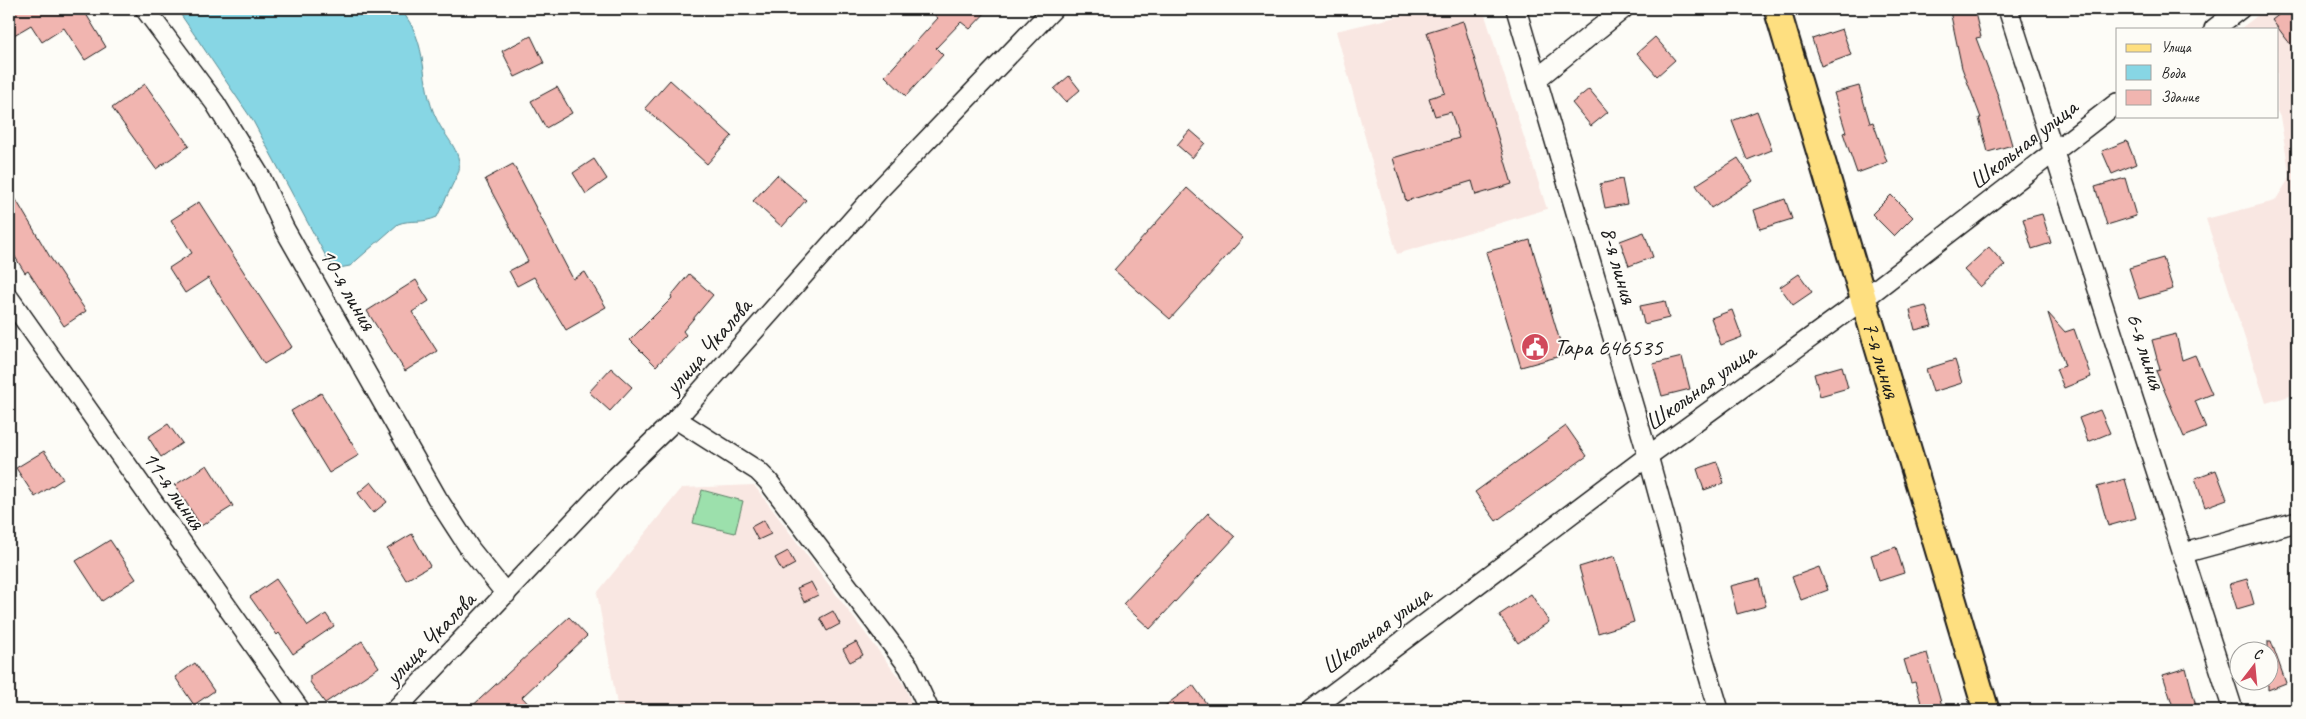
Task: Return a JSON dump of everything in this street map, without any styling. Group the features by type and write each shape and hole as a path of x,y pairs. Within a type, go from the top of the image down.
{"main road":[{"name":"7-я линия","path":"1777,9 1986,710"}],"street":[{"name":"10-я линия","path":"145,9 215,103 261,178 284,228 437,498 470,549 506,594"},
{"name":"улица Чкалова","path":"395,710 616,477 676,419 879,190 1053,9"},
{"name":"8-я линия","path":"1516,9 1538,78 1648,456 1719,710"},
{"path":"1538,78 1623,9"},
{"name":"6-я линия","path":"2008,9 2233,710"},
{"path":"2215,28 2240,9"},
{"name":"Школьная улица","path":"1311,710 1648,456 1864,298 2116,104"},
{"name":"11-я линия","path":"9,298 300,710"},
{"path":"676,419 758,471 768,481 909,667 929,710"},
{"path":"2184,553 2297,522"}],"shaded area":[{"path":"1430,9 1483,9 1547,209 1397,254 1336,31"},
{"path":"2266,9 2297,9 2297,394 2266,403 2206,219 2275,201 2290,177 2278,113 2278,28 2241,28"},
{"path":"754,485 905,686 914,710 618,710 597,593 682,488"}],"green space":[{"path":"702,490 743,501 735,533 693,523"}],"water":[{"path":"177,9 400,9 410,22 416,36 431,106 458,157 459,171 437,217 398,224 350,266 339,268 329,262 253,121"}],"building":[{"path":"20,9 83,9 106,47 85,60 64,28 42,42 31,25 9,38 9,16"},
{"path":"928,9 989,9 970,29 961,22 936,48 943,55 906,96 885,76 938,18"},
{"path":"1974,9 1981,37 1976,38 1998,96 2012,145 1988,152 1979,118 1981,118 1962,68 1950,11"},
{"path":"2286,9 2297,9 2297,53 2272,20"},
{"path":"1463,21 1512,184 1476,195 1472,181 1406,201 1393,158 1459,138 1451,112 1435,116 1429,98 1445,93 1427,32"},
{"path":"1842,29 1851,55 1821,66 1812,39"},
{"path":"531,36 544,63 515,77 502,51"},
{"path":"1655,37 1675,60 1657,76 1637,53"},
{"path":"1069,76 1080,90 1066,102 1054,89"},
{"path":"670,80 732,136 707,164 645,108"},
{"path":"145,84 189,146 156,169 112,108"},
{"path":"1859,86 1870,123 1873,122 1887,162 1857,173 1843,133 1846,132 1834,93"},
{"path":"557,87 572,113 546,128 531,101"},
{"path":"1589,89 1608,112 1591,126 1572,103"},
{"path":"1757,111 1772,150 1747,160 1732,121"},
{"path":"1190,130 1205,143 1192,158 1177,145"},
{"path":"2127,141 2136,164 2112,174 2102,151"},
{"path":"1738,158 1753,181 1711,208 1696,185"},
{"path":"594,159 607,179 586,194 573,173"},
{"path":"513,164 573,279 585,272 606,307 566,330 534,277 517,286 509,271 528,261 485,179"},
{"path":"777,175 806,200 782,227 753,201"},
{"path":"2125,178 2136,216 2107,225 2095,187"},
{"path":"1622,179 1627,204 1605,208 1600,184"},
{"path":"9,188 50,257 86,311 64,326 28,271 25,273 9,247"},
{"path":"1187,188 1243,238 1170,319 1114,270"},
{"path":"1891,195 1913,217 1894,236 1872,214"},
{"path":"1785,199 1792,219 1760,229 1754,210"},
{"path":"199,202 292,347 264,364 208,278 185,293 169,268 192,253 171,220"},
{"path":"2042,214 2051,243 2032,249 2023,219"},
{"path":"1644,232 1653,257 1629,266 1620,241"},
{"path":"1530,240 1564,355 1521,367 1486,252"},
{"path":"1989,247 2005,265 1980,287 1964,270"},
{"path":"2163,258 2173,289 2139,299 2129,268"},
{"path":"689,274 713,295 683,331 686,335 656,366 630,340 672,298 671,296"},
{"path":"1799,274 1812,292 1793,305 1780,287"},
{"path":"416,280 429,301 412,312 437,351 405,371 367,311"},
{"path":"1665,301 1669,318 1644,324 1640,306"},
{"path":"1926,306 1932,326 1915,330 1910,310"},
{"path":"1732,310 1742,337 1721,345 1711,318"},
{"path":"2048,313 2065,332 2074,329 2091,377 2064,388 2056,369 2065,366"},
{"path":"2176,334 2182,360 2195,355 2212,394 2195,401 2206,428 2184,437 2156,371 2160,370 2152,340"},
{"path":"1682,357 1690,389 1662,396 1653,364"},
{"path":"1955,360 1962,383 1933,392 1926,369"},
{"path":"1842,366 1848,388 1820,396 1814,374"},
{"path":"611,368 632,387 610,411 589,392"},
{"path":"321,393 359,455 329,473 291,411"},
{"path":"2100,410 2110,433 2088,442 2079,418"},
{"path":"168,424 182,443 161,457 148,437"},
{"path":"1566,426 1587,456 1496,521 1475,492"},
{"path":"44,451 63,479 35,497 16,468"},
{"path":"1717,462 1724,483 1704,490 1697,469"},
{"path":"207,465 233,506 201,526 175,485"},
{"path":"2216,470 2227,499 2205,507 2195,478"},
{"path":"2125,479 2136,518 2108,526 2097,487"},
{"path":"371,482 387,502 373,513 358,493"},
{"path":"1208,513 1235,537 1150,629 1123,604"},
{"path":"764,520 771,534 758,540 751,527"},
{"path":"412,534 430,566 406,580 387,549"},
{"path":"110,540 136,579 102,601 76,561"},
{"path":"1896,547 1904,573 1879,581 1871,555"},
{"path":"788,551 795,564 782,571 775,558"},
{"path":"1615,556 1634,622 1598,633 1579,567"},
{"path":"1819,567 1828,590 1801,600 1792,577"},
{"path":"276,579 308,626 326,614 334,626 293,654 250,597"},
{"path":"1759,579 1766,606 1737,614 1730,586"},
{"path":"2247,579 2254,604 2237,609 2229,584"},
{"path":"811,582 818,595 804,602 797,588"},
{"path":"1531,594 1549,622 1518,643 1499,615"},
{"path":"833,611 840,624 827,631 820,618"},
{"path":"569,617 587,636 522,697 534,710 468,710"},
{"path":"362,641 379,667 325,703 310,682 310,676"},
{"path":"856,642 863,655 850,662 843,649"},
{"path":"1927,653 1942,706 1923,710 1915,682 1911,683 1904,660"},
{"path":"2278,661 2286,683 2278,686"},
{"path":"195,663 214,691 194,705 175,677"},
{"path":"2186,668 2197,710 2174,710 2163,675"},
{"path":"1193,685 1211,710 1159,710"}],"place":[{"name":"Тара 646535","path":"1535,347"}]}
